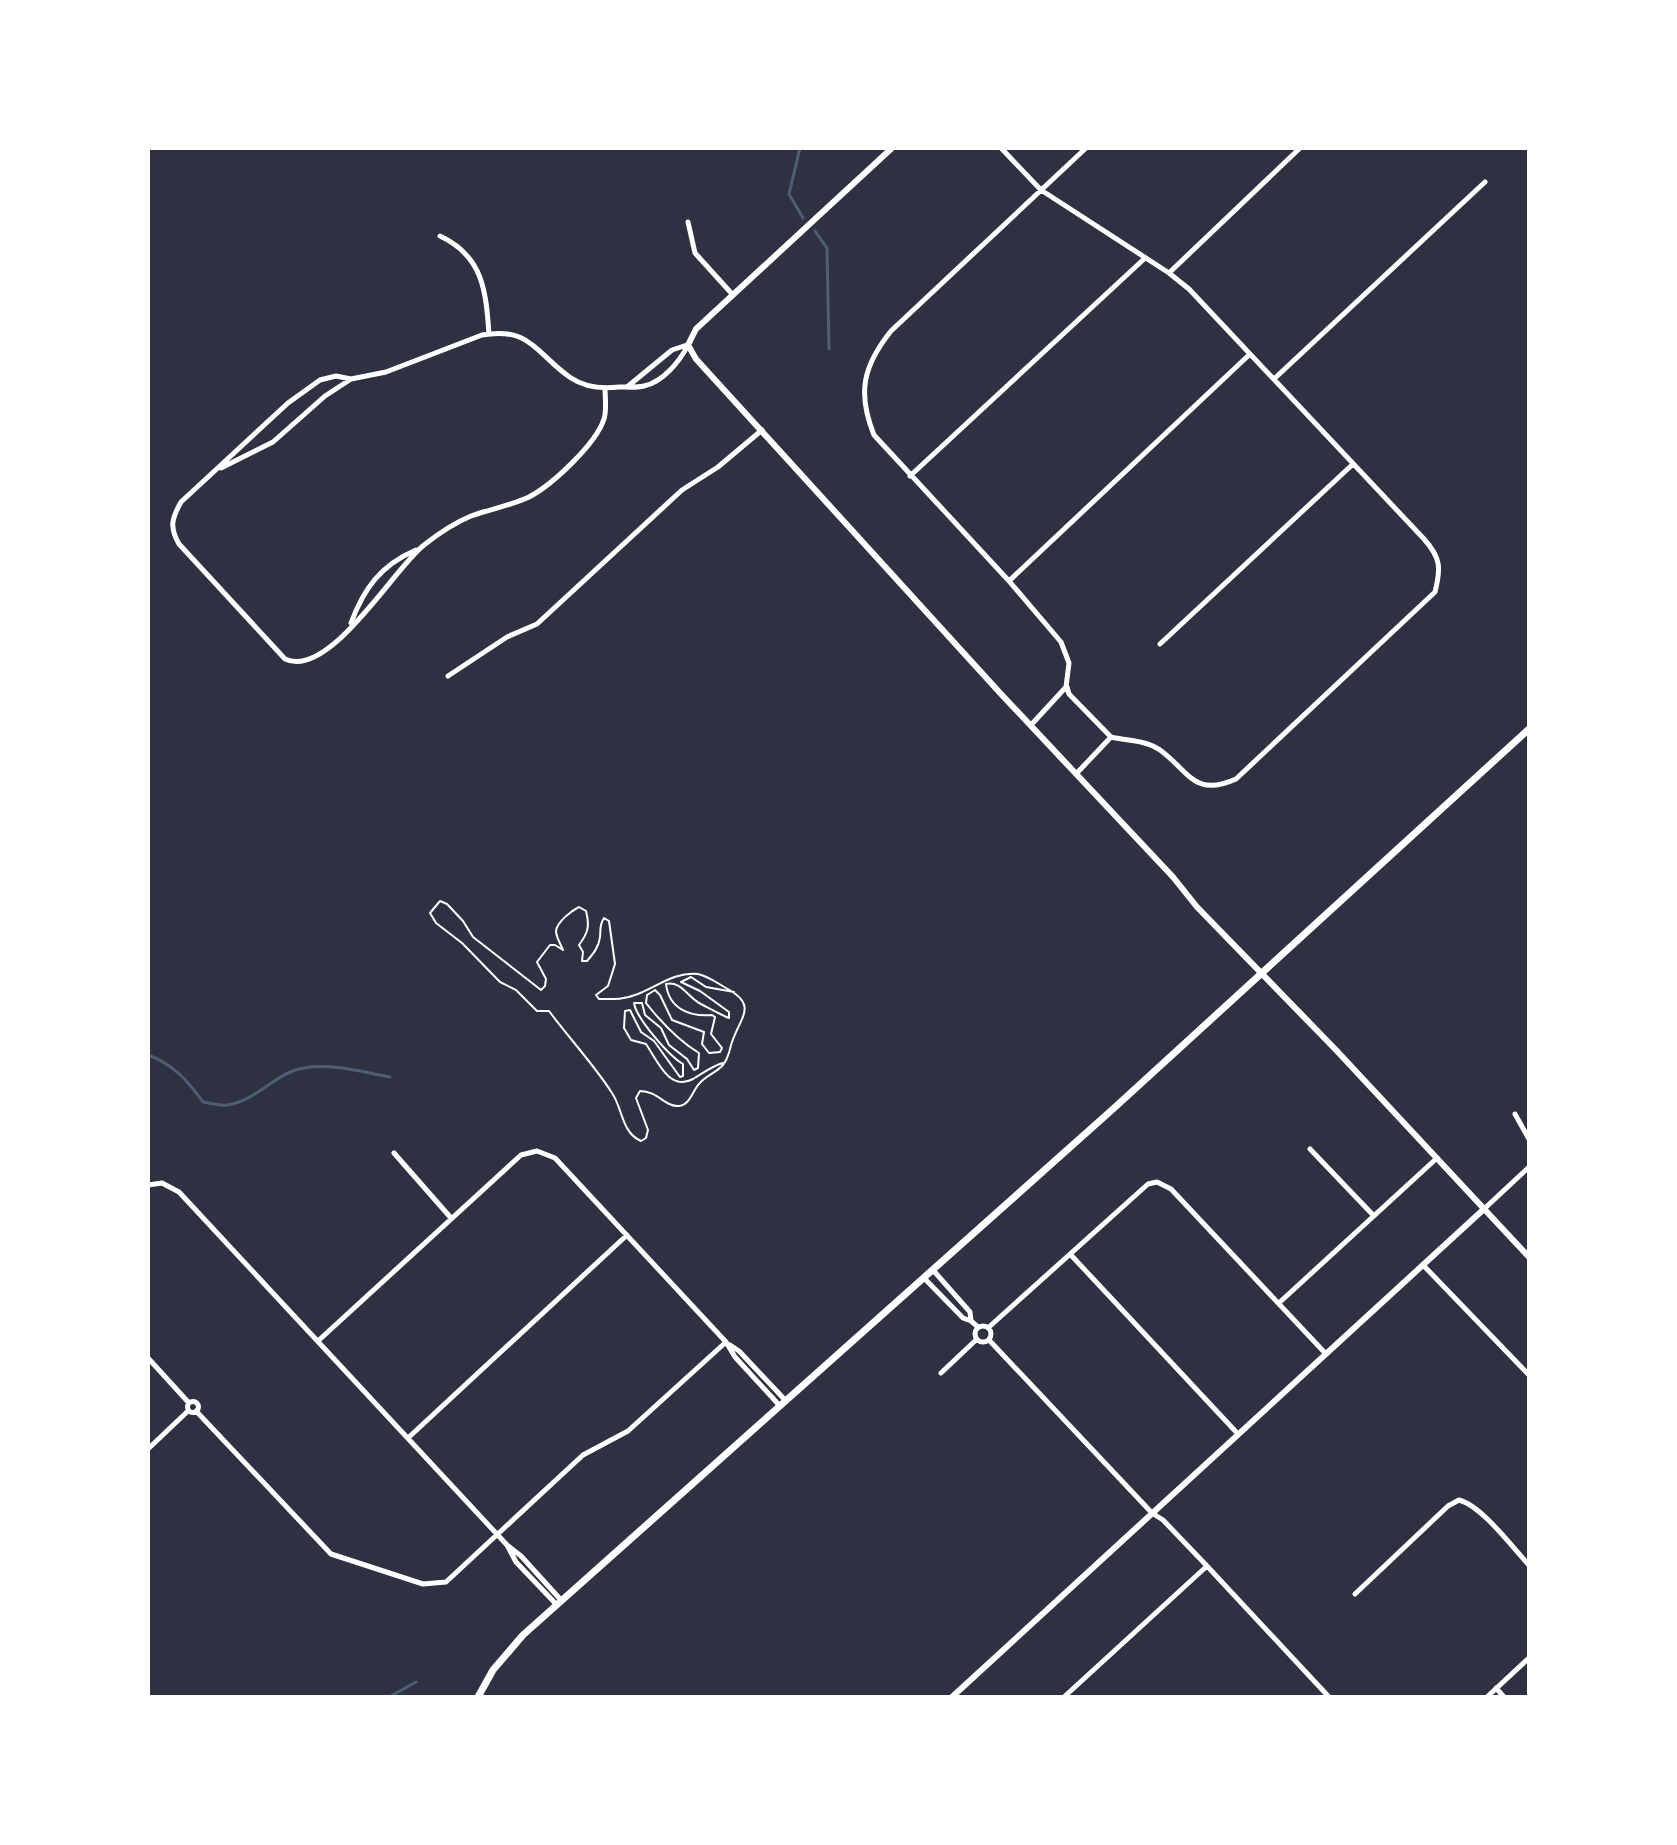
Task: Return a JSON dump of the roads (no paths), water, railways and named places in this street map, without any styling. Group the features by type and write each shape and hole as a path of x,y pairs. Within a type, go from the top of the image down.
{"main road":[{"path":"478,1697 507,1653 558,1602 933,1270 1529,729"}],"street":[{"path":"213,472 273,442 325,396 351,379 386,372 497,332 519,336 533,343 570,378 588,387 645,386 680,360 696,329 892,148"},
{"path":"1001,148 1041,190 1189,289 1434,550 1441,570 1435,592 1236,779 1222,785 1197,783 1159,749 1142,742 1111,737 1069,694 1066,687 1069,663 1061,642 874,435 864,407 863,389 874,352 891,331 1041,190 1086,148"},
{"path":"1169,273 1300,148"},
{"path":"1274,379 1485,182"},
{"path":"688,222 695,253 733,295"},
{"path":"440,236 470,257 486,294 489,334"},
{"path":"910,476 1144,259"},
{"path":"627,387 672,350 688,345"},
{"path":"688,345 696,359 1173,877 1197,907 1529,1257"},
{"path":"1009,581 1250,354"},
{"path":"351,379 336,376 320,380 288,403 181,502 172,518 171,531 179,544 285,659 295,663 308,661 322,653 386,591 420,548"},
{"path":"349,628 363,595 379,572 396,559 420,548 469,517 531,496 564,469 590,444 605,418 605,388"},
{"path":"448,676 507,637 537,624 682,490 718,467 762,430"},
{"path":"1160,644 1353,464"},
{"path":"1031,725 1066,687"},
{"path":"1076,774 1111,737"},
{"path":"1515,1114 1529,1139"},
{"path":"1310,1149 1374,1216"},
{"path":"318,1341 521,1155 537,1151 555,1158 726,1342 739,1351 783,1403"},
{"path":"394,1153 451,1218"},
{"path":"1280,1302 1437,1158"},
{"path":"952,1697 1529,1167"},
{"path":"989,1327 1148,1184 1157,1182 1171,1189 1326,1354"},
{"path":"148,1185 162,1183 179,1192 497,1535 521,1556 558,1602"},
{"path":"408,1438 627,1235"},
{"path":"1070,1254 1238,1434"},
{"path":"1423,1265 1529,1375"},
{"path":"933,1270 970,1312 971,1321"},
{"path":"924,1278 963,1318 978,1327"},
{"path":"978,1327 989,1327 992,1332 989,1340"},
{"path":"977,1339 978,1327"},
{"path":"977,1339 984,1342 989,1340"},
{"path":"941,1373 977,1339"},
{"path":"989,1340 1329,1697"},
{"path":"148,1358 189,1403 196,1403 196,1411 331,1554 423,1584 446,1582 583,1455 628,1431 726,1342"},
{"path":"148,1449 188,1411 189,1403"},
{"path":"188,1411 196,1411"},
{"path":"1355,1594 1448,1506 1459,1500 1467,1502 1529,1565"},
{"path":"1064,1697 1207,1566"},
{"path":"1487,1697 1529,1658"},
{"path":"1496,1688 1504,1697"}],"waterway":[{"path":"800,148 789,194 803,218"},
{"path":"815,231 827,248 829,349"},
{"path":"148,1055 179,1074 203,1102 221,1105 248,1098 284,1075 304,1068 336,1067 390,1077"},
{"path":"389,1697 416,1682"}]}
